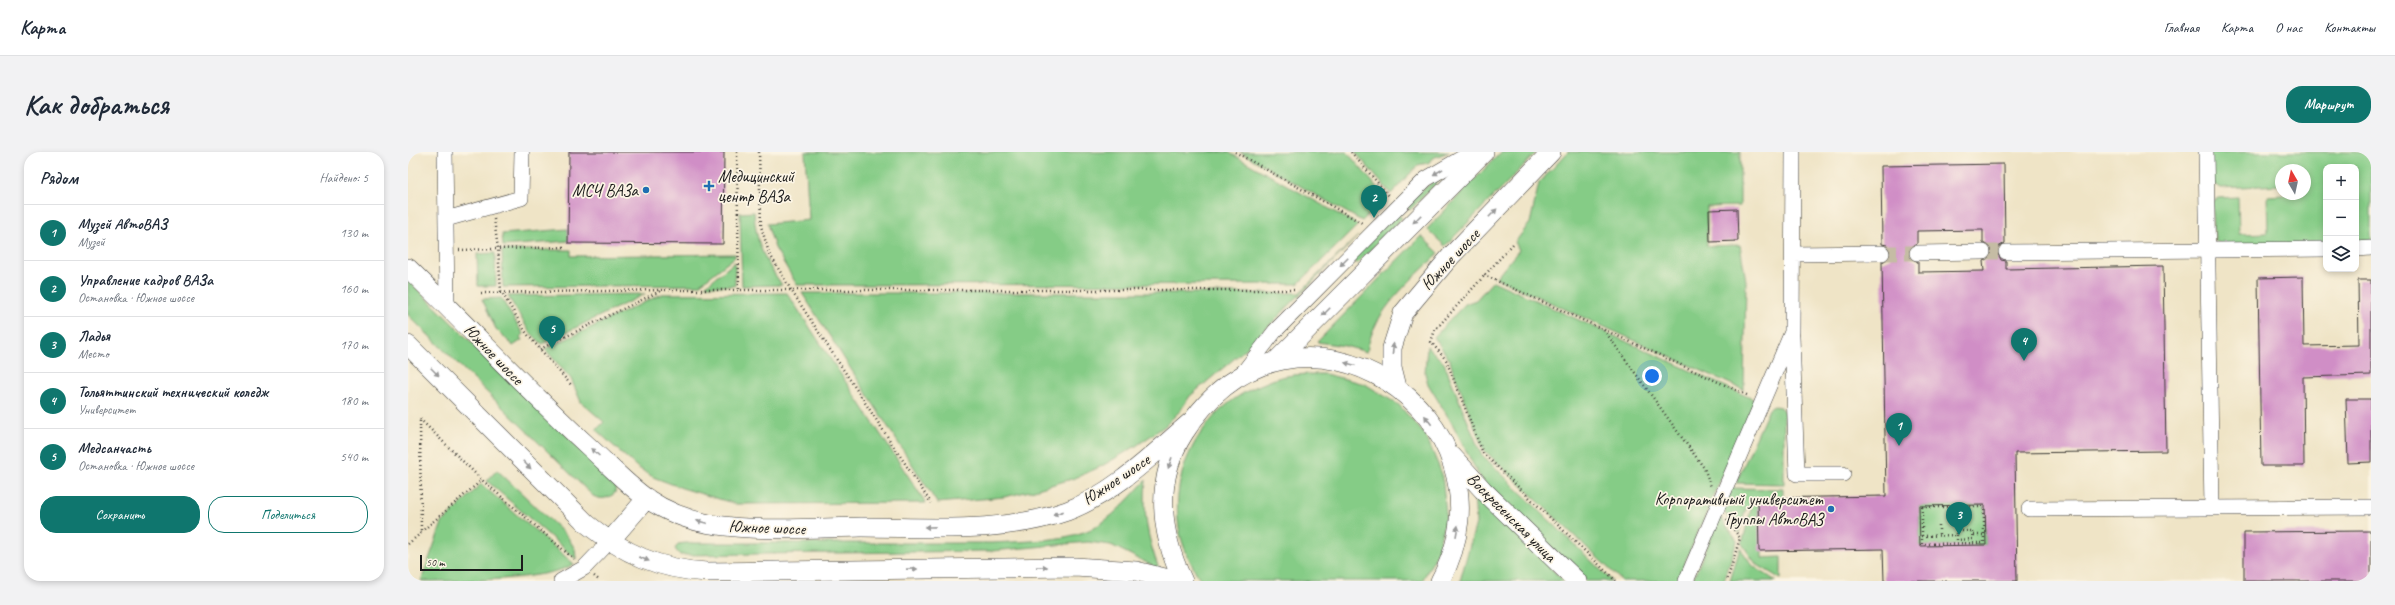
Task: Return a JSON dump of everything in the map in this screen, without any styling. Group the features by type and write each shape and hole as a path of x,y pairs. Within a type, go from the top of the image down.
{"main road":[{"path":"1276,360 1484,152"},
{"name":"Южное шоссе","path":"1397,387 1392,367 1392,348 1403,313 1450,257 1551,152"},
{"name":"Южное шоссе","path":"408,268 447,305 558,418 647,498 688,518 725,526 780,528 989,526 1017,523 1068,510 1100,494 1130,474 1192,420"},
{"path":"408,345 587,524 609,542 658,565 683,571 1076,567 1136,571 1177,581"},
{"path":"1183,581 1167,542 1162,509 1163,488 1178,443 1192,420 1224,388 1242,374 1276,360 1308,357 1331,359 1356,365 1376,374 1397,387 1427,418 1448,453 1456,480 1459,505 1453,550 1440,581"},
{"name":"Воскресенская улица","path":"1448,453 1483,490 1577,581"},
{"path":"609,542 647,498"}],"street":[{"path":"445,152 447,305"},
{"path":"446,219 521,198 522,152"},
{"path":"1242,374 1275,331 1426,179 1472,152"},
{"path":"1793,152 1792,332 1797,474 1842,474"},
{"path":"2206,152 2212,508"},
{"path":"2359,248 2371,248"},
{"path":"2006,252 2323,249"},
{"path":"1917,252 1983,252"},
{"path":"1793,254 1882,253"},
{"path":"1686,581 1792,332"},
{"path":"2029,509 2371,507"},
{"path":"572,581 609,542"},
{"path":"561,581 584,568"},
{"path":"743,581 762,571"}],"path":[{"path":"737,152 739,290"},
{"path":"759,152 761,226 770,253 791,290 931,503"},
{"path":"1235,152 1366,225"},
{"path":"1351,152 1392,199 1397,193"},
{"path":"492,206 498,249 501,291 527,334 572,386"},
{"path":"1513,244 1435,330 1431,342 1446,360 1483,453 1616,581"},
{"path":"446,250 565,247"},
{"path":"1484,276 1603,328 1763,402"},
{"path":"540,349 662,290"},
{"path":"481,293 501,291 662,290 1298,290"},
{"path":"1603,328 1704,468 1718,507 1740,538 1727,581"},
{"path":"421,532 420,419 482,480 600,581"},
{"path":"408,544 482,480"},
{"path":"1922,507 1984,507 1984,534 1984,543 1922,544 1922,507"},
{"path":"1939,525 1939,535"},
{"path":"1957,531 1973,531 1973,535 1973,539 1957,540 1957,531"},
{"path":"1973,535 1984,534"},
{"path":"1922,536 1957,535"}],"green space":[{"path":"805,152 1228,152 1358,225 1298,284 797,285 775,248 767,224 809,220"},
{"path":"1240,152 1347,152 1386,198 1362,221"},
{"path":"1355,152 1449,152 1435,157 1428,163 1418,165 1391,194"},
{"path":"1501,152 1537,152 1445,246 1427,229"},
{"path":"1568,152 1740,152 1740,206 1707,207 1707,246 1740,245 1746,281 1744,390 1496,278 1519,250 1515,242 1530,223 1539,183"},
{"path":"2209,152 2371,152 2371,244 2359,245 2359,164 2323,164 2323,245 2221,244 2215,241 2212,202 2218,198 2238,197 2239,234 2268,233 2267,196 2275,196 2275,200 2311,200 2311,164 2275,164 2275,185 2220,188 2211,182"},
{"path":"1451,168 1410,210 1404,204"},
{"path":"754,212 757,233 762,251 770,267 782,285 742,286 740,213"},
{"path":"1397,213 1402,218 1357,264 1351,259"},
{"path":"568,229 569,241 503,246 502,234"},
{"path":"1358,236 1248,347 1190,396 1180,411 1165,426 1136,446 1102,466 1075,478 1004,497 937,503 802,293 1299,293"},
{"path":"1421,236 1439,253 1405,286 1385,310 1371,337 1367,352 1345,346 1317,342"},
{"path":"502,250 571,250 571,256 735,254 735,257 699,285 503,287"},
{"path":"495,253 496,286 478,286 477,254"},
{"path":"735,262 735,286 705,286"},
{"path":"408,280 616,484 615,493 604,498 593,496 408,315"},
{"path":"1493,281 1755,400 1677,581 1622,581 1483,449 1449,359 1434,337 1465,304 1476,300"},
{"path":"787,293 926,503 736,504 682,488 653,477 637,467 596,430 604,422 581,402 571,379 545,349 662,294"},
{"path":"645,294 542,344 529,331 508,296"},
{"path":"501,298 523,334 520,337 522,340 513,346 496,329 482,299"},
{"path":"1427,346 1444,363 1481,454 1612,581 1586,581 1486,485 1477,472 1453,425 1428,384 1425,373"},
{"path":"1325,374 1365,384 1399,405 1426,436 1442,474 1446,514 1437,554 1422,581 1201,581 1190,562 1182,542 1177,505 1180,482 1187,460 1196,440 1210,421 1226,406 1244,393 1283,376"},
{"path":"1774,406 1780,407 1784,412 1784,484 1736,483 1769,409"},
{"path":"497,470 567,536 575,549 576,559 487,481"},
{"path":"1146,480 1145,504 1147,525 1151,546 1159,569 1111,545 1088,542 992,551 680,555 675,549 678,544 685,543 992,543 1048,540 1077,534 1100,524 1130,498"},
{"path":"481,484 574,564 561,570 524,577 479,580 421,581 442,523"},
{"path":"1732,488 1783,489 1783,506 1762,506 1762,558 1781,557 1781,579 1756,564 1742,544 1751,509 1746,508 1739,533 1723,510"},
{"path":"1474,494 1564,581 1460,581 1476,523"},
{"path":"1985,505 1986,545 1920,546 1919,506"},
{"path":"1720,517 1737,541 1724,581 1692,581"},
{"path":"1740,548 1753,566 1776,581 1730,581"}],"building":[{"name":"МСЧ ВАЗа","path":"569,152 724,152 723,244 568,243"},
{"path":"2004,164 2005,243 1998,247 1997,252 2001,260 2006,261 2006,269 2163,266 2166,451 2015,453 2017,581 1884,581 1883,549 1759,551 1758,498 1886,496 1882,262 1890,258 1891,253 1887,245 1882,244 1881,166","holes":["1983,230 1983,243 1990,247 1992,252 1991,257 1983,261 1984,271 1918,272 1918,262 1909,257 1909,248 1917,244 1917,231","1985,505 1986,545 1920,546 1919,506"]},
{"path":"1737,209 1738,241 1710,242 1709,210"},
{"path":"2303,277 2304,346 2359,345 2358,280 2371,280 2371,375 2303,377 2304,466 2261,466 2258,278"},
{"path":"2346,399 2371,399 2371,462 2348,463"},
{"path":"2371,531 2371,581 2244,581 2244,532"}],"tunnel":[{"path":"1983,252 2006,252"},
{"path":"1882,253 1917,253"}],"place":[{"name":"Медицинский центр ВАЗа","path":"709,186"},
{"name":"МСЧ ВАЗа","path":"646,190"},
{"name":"Управление кадров ВАЗа","path":"1374,218"},
{"name":"Медсанчасть","path":"552,349"},
{"name":"Тольяттинский технический коледж","path":"2024,361"},
{"name":"Музей АвтоВАЗ","path":"1899,446"},
{"name":"Корпоративный университет Группы АвтоВАЗ","path":"1831,509"},
{"name":"Ладья","path":"1959,535"}]}
